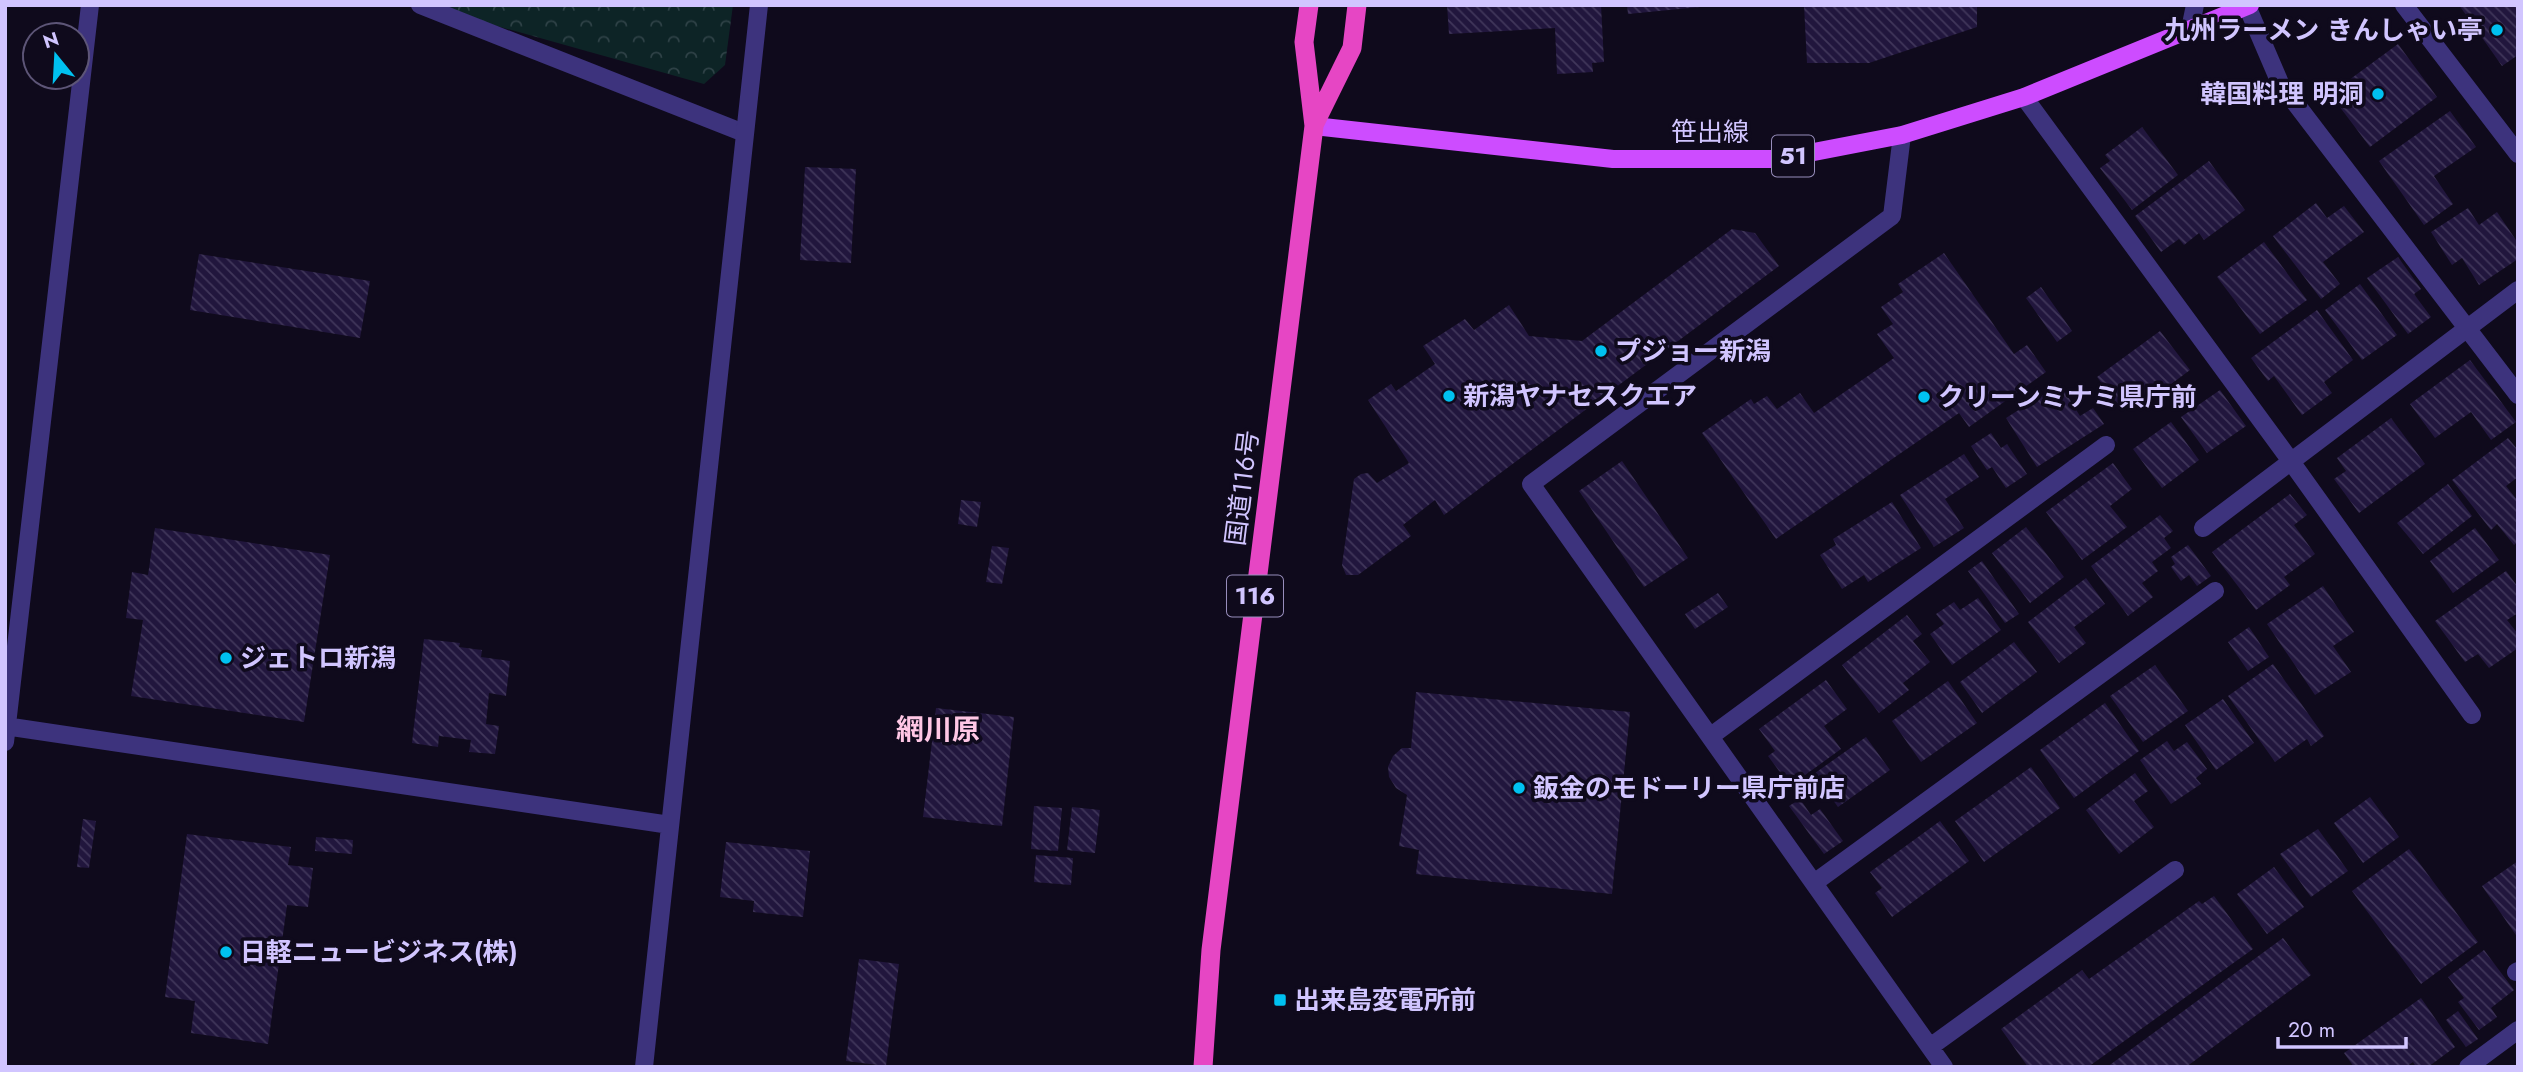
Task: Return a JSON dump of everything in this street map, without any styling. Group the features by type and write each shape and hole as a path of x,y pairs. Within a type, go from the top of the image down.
{"highway":[{"name":"国道116号","path":"1203,1067 1213,936 1314,126 1304,42 1309,5"},
{"name":"国道116号","path":"1314,126 1352,48 1357,5"}],"main road":[{"name":"笹出線","path":"1314,126 1613,159 1778,159 1902,135 2024,97 2248,6"}],"street":[{"path":"90,5 6,732 670,825"},
{"path":"420,5 744,134"},
{"path":"644,1067 759,5"},
{"path":"2190,29 2195,5"},
{"path":"2404,5 2518,153"},
{"path":"2248,6 2280,82 2518,395"},
{"path":"2024,97 2290,460 2472,715"},
{"path":"1902,135 1892,216 1531,484 1944,1067"},
{"path":"2203,528 2518,290"},
{"path":"1711,736 2106,445"},
{"path":"1814,883 2215,591"},
{"path":"1930,1047 2175,870"},
{"path":"2468,1067 2518,1030"}],"green space":[{"path":"422,5 733,5 725,65 704,84"}],"building":[{"path":"1447,5 1601,5 1604,62 1592,63 1593,72 1557,74 1555,28 1449,34"},
{"path":"1627,5 1700,5 1700,7 1628,14"},
{"path":"1804,5 1977,5 1977,27 1869,63 1807,63"},
{"name":"九州ラーメン きんしゃい亭","path":"2459,5 2518,5 2518,55 2502,66"},
{"path":"2398,44 2437,97 2370,147 2330,94"},
{"path":"2450,111 2476,147 2434,176 2453,204 2424,225 2379,161"},
{"path":"2142,127 2178,175 2132,210 2100,168 2110,161 2105,155"},
{"path":"2209,161 2245,210 2204,240 2199,233 2184,245 2179,239 2161,252 2135,216"},
{"path":"805,167 856,169 851,263 800,260"},
{"path":"2316,203 2327,218 2344,206 2364,232 2323,262 2340,284 2321,299 2273,236"},
{"path":"2468,208 2479,225 2497,212 2518,243 2518,259 2479,285 2462,258 2452,265 2431,232"},
{"path":"1732,229 1755,233 1779,266 1444,515 1435,500 1403,525 1411,536 1358,575 1346,575 1342,565 1354,479 1368,473 1377,483 1409,463 1368,400 1391,384 1396,391 1435,364 1423,346 1465,319 1474,330 1509,305 1529,336 1582,341"},
{"path":"2264,242 2307,300 2260,334 2217,277"},
{"name":"クリーンミナミ県庁前","path":"1944,253 2014,354 2027,345 2046,372 1969,427 1959,413 1776,539 1702,433 1751,399 1754,404 1767,396 1777,409 1800,393 1814,413 1894,358 1877,334 1893,324 1881,307 1903,292 1898,284"},
{"path":"199,254 370,281 360,338 190,310"},
{"path":"2398,257 2421,289 2414,294 2431,317 2408,334 2367,278"},
{"path":"2360,284 2397,335 2362,360 2325,310"},
{"path":"2041,287 2072,331 2057,342 2026,298"},
{"path":"2317,310 2353,360 2324,382 2332,393 2302,415 2274,376 2268,381 2251,358"},
{"path":"2160,331 2190,370 2147,402 2137,388 2117,404 2097,377"},
{"path":"2470,360 2516,422 2491,440 2471,412 2435,438 2410,404"},
{"path":"2060,384 2080,416 2093,408 2104,424 2037,467 2006,418"},
{"path":"2220,390 2246,426 2207,453 2181,417"},
{"path":"2391,418 2425,464 2359,513 2334,479 2346,471 2337,458"},
{"path":"2171,422 2199,460 2162,488 2133,449"},
{"path":"1991,433 2001,448 2007,444 2027,474 2006,488 1992,467 1987,470 1971,446"},
{"path":"2508,438 2518,450 2518,477 2506,486 2518,501 2518,542 2514,545 2497,524 2491,530 2452,480"},
{"path":"1964,454 1979,477 1945,499 1964,528 1934,547 1900,495"},
{"path":"1622,461 1688,558 1644,587 1579,491"},
{"path":"2113,463 2132,489 2110,506 2127,527 2082,560 2046,512"},
{"path":"2448,484 2472,516 2423,554 2397,523"},
{"path":"2290,494 2307,515 2294,525 2315,554 2284,577 2290,585 2256,610 2212,552"},
{"path":"961,500 981,502 977,527 958,524"},
{"path":"1892,502 1921,548 1868,582 1864,575 1842,589 1820,555 1836,545 1833,539"},
{"path":"2160,515 2173,531 2164,538 2171,548 2152,562 2158,571 2142,583 2153,597 2128,616 2091,566"},
{"path":"2026,527 2064,577 2030,603 1992,553"},
{"name":"ジェトロ新潟","path":"155,528 330,555 304,722 131,696 143,620 126,618 132,572 148,575"},
{"path":"2475,528 2499,560 2453,593 2430,561"},
{"path":"2188,545 2211,576 2197,586 2189,575 2181,581 2171,567 2175,564 2171,557"},
{"path":"992,546 1009,548 1002,584 986,582"},
{"path":"1982,561 2019,614 2005,623 1968,571"},
{"path":"2506,571 2518,587 2518,613 2507,620 2518,634 2518,648 2489,668 2478,654 2465,662 2435,621"},
{"path":"2086,578 2105,604 2074,627 2086,643 2059,663 2028,622"},
{"path":"2323,586 2354,632 2333,646 2351,672 2315,695 2267,624"},
{"path":"1718,593 1728,607 1695,629 1685,614"},
{"path":"1978,598 2001,630 1952,665 1930,634 1944,624 1936,614 1954,602 1960,610"},
{"path":"1907,615 1922,634 1913,641 1930,662 1903,683 1909,690 1879,713 1842,665"},
{"path":"2249,627 2269,657 2248,671 2228,642"},
{"path":"424,639 460,643 459,647 482,650 481,657 510,661 506,696 489,693 486,724 499,726 495,754 469,752 471,740 439,736 438,747 412,743"},
{"path":"2014,642 2037,672 1982,713 1960,682"},
{"path":"2273,664 2324,736 2311,746 2307,739 2275,762 2228,696"},
{"path":"2155,665 2188,711 2143,742 2110,696"},
{"path":"1826,680 1847,709 1824,726 1841,749 1790,786 1768,756 1775,751 1759,729"},
{"path":"1948,681 1977,723 1921,762 1892,721"},
{"path":"1416,692 1630,712 1612,894 1416,874 1419,850 1399,846 1407,795 1396,788 1389,777 1388,767 1393,756 1402,748 1411,748"},
{"path":"2223,699 2254,743 2216,770 2185,725"},
{"path":"2105,703 2139,751 2074,798 2040,750"},
{"path":"936,708 1014,717 1002,826 923,817"},
{"path":"1866,737 1890,770 1838,807 1827,792 1821,796 1808,778"},
{"path":"2167,741 2174,751 2187,742 2207,769 2196,778 2201,784 2171,804 2140,760"},
{"path":"2031,767 2060,808 1984,862 1955,821"},
{"path":"2135,773 2148,791 2134,801 2154,827 2119,854 2086,810"},
{"path":"2370,797 2399,837 2363,863 2334,823"},
{"path":"1800,799 1811,815 1820,809 1843,841 1824,854 1789,806"},
{"path":"1034,806 1062,808 1058,851 1031,849"},
{"path":"1072,807 1100,810 1095,853 1067,850"},
{"path":"83,819 96,821 89,868 77,867"},
{"path":"1940,821 1969,861 1892,917 1875,893 1882,888 1870,872"},
{"path":"2318,829 2348,871 2311,897 2280,854"},
{"name":"日軽ニュービジネス(株)","path":"187,834 291,847 288,865 313,868 308,907 287,905 268,1044 191,1033 195,1001 165,997"},
{"path":"316,837 353,840 352,854 315,851"},
{"path":"726,842 810,851 803,917 753,912 754,901 720,897"},
{"path":"2409,849 2478,942 2421,984 2352,891"},
{"path":"1036,855 1073,858 1071,885 1034,882"},
{"path":"2518,861 2518,938 2482,886"},
{"path":"2274,867 2304,907 2267,934 2237,894"},
{"path":"2214,896 2253,949 2088,1067 2028,1067 2001,1029 2082,970 2089,979 2199,901 2202,904"},
{"path":"2283,938 2311,975 2186,1067 2107,1067"},
{"path":"2484,950 2514,990 2491,1008 2497,1017 2479,1030 2458,1002 2464,998 2448,977"},
{"path":"859,959 899,964 886,1066 846,1061"},
{"path":"2421,998 2455,1047 2428,1067 2416,1067 2413,1062 2406,1067 2354,1067 2344,1053"},
{"path":"2458,1011 2478,1039 2466,1047 2446,1020"}],"place":[{"name":"九州ラーメン きんしゃい亭","path":"2497,30"},
{"name":"韓国料理 明洞","path":"2378,94"},
{"name":"プジョー新潟","path":"1601,351"},
{"name":"新潟ヤナセスクエア","path":"1449,396"},
{"name":"クリーンミナミ県庁前","path":"1924,397"},
{"name":"ジェトロ新潟","path":"226,658"},
{"name":"鈑金のモドーリー県庁前店","path":"1519,788"},
{"name":"日軽ニュービジネス(株)","path":"226,952"},
{"name":"出来島変電所前","path":"1280,1000"}],"district":[{"name":"網川原","path":"938,729"}]}
